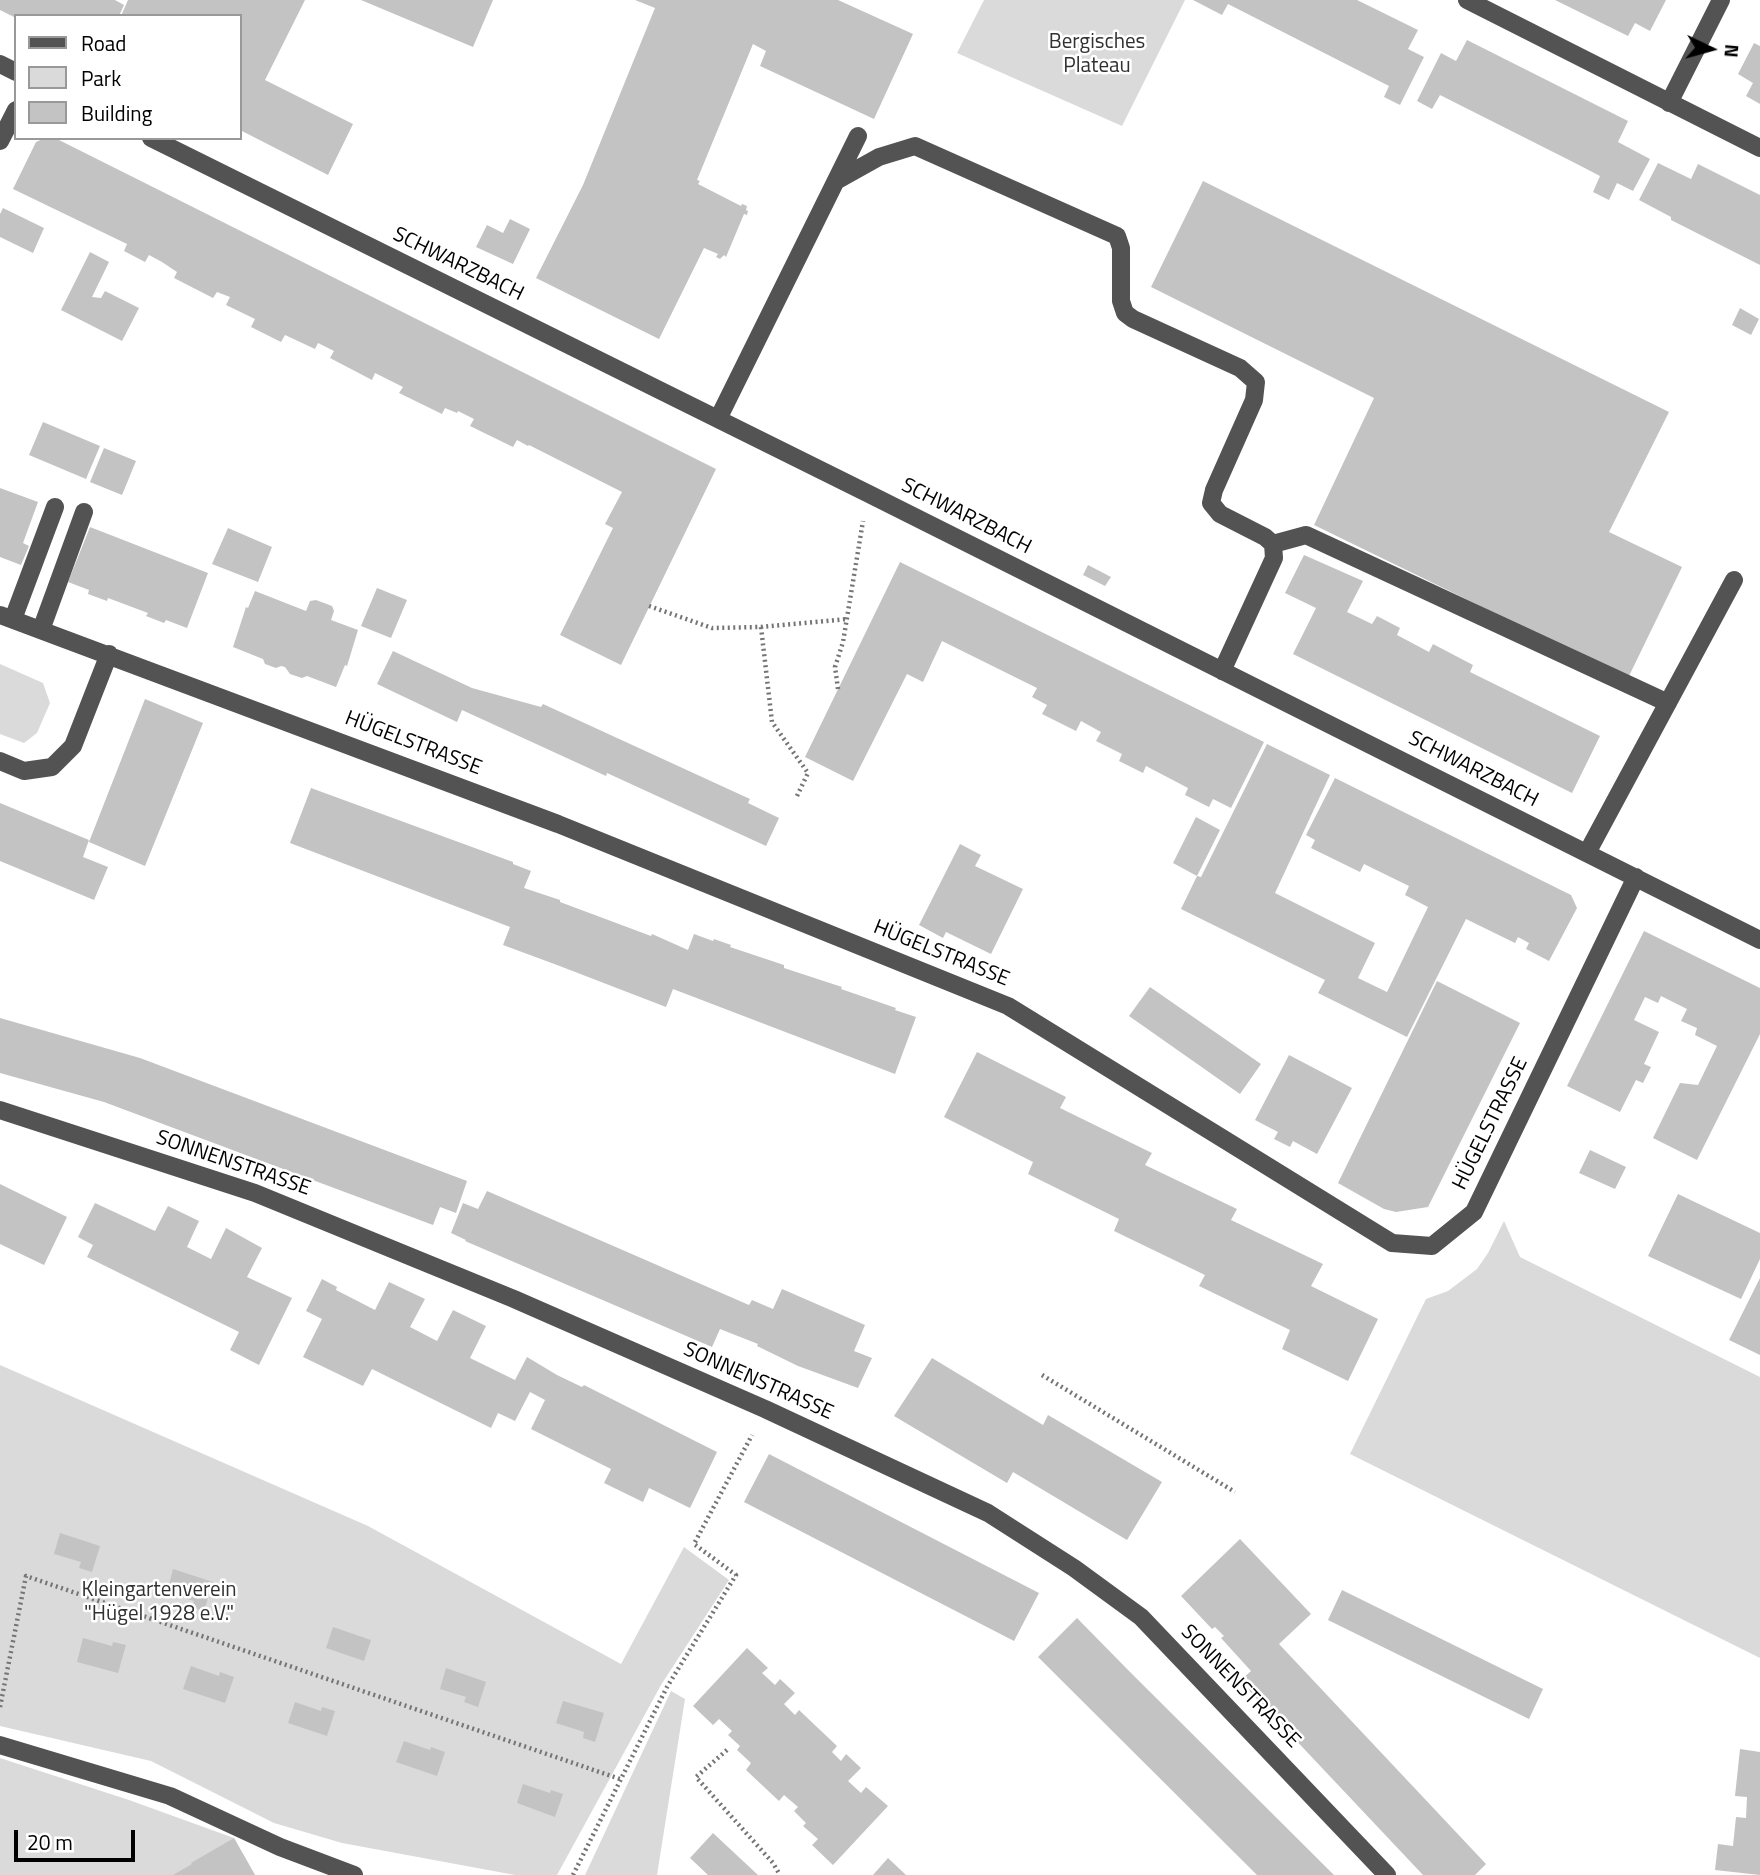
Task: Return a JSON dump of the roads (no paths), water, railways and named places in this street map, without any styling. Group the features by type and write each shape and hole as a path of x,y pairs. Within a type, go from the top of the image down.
{"street":[{"path":"1467,0 1760,148"},
{"path":"1669,103 1721,0"},
{"path":"0,141 14,114"},
{"path":"718,419 858,136"},
{"name":"SCHWARZBACH","path":"155,140 1760,940"},
{"path":"836,181 879,157 915,146 1117,236 1121,248 1121,301 1125,313 1144,325 1241,368 1256,382 1254,400 1214,490 1211,503 1220,514 1265,537 1273,544 1274,558 1222,671"},
{"path":"6,617 55,507"},
{"path":"41,630 84,512"},
{"path":"1273,544 1306,536 1668,703"},
{"path":"1587,853 1734,580"},
{"name":"HÜGELSTRASSE","path":"6,617 558,824 1008,1006 1392,1243 1432,1246 1474,1212 1636,877"},
{"path":"0,761 24,771 52,767 73,747 109,654"},
{"name":"SONNENSTRASSE","path":"0,1110 281,1203 513,1298 813,1431 988,1513 1074,1568 1141,1617 1387,1875"},
{"path":"0,1745 170,1796 280,1847 354,1875"}],"park label":[{"name":"Bergisches Plateau","path":"1097,55"},
{"name":"Kleingartenverein \"Hügel 1928 e.V.\"","path":"159,1603"}]}
